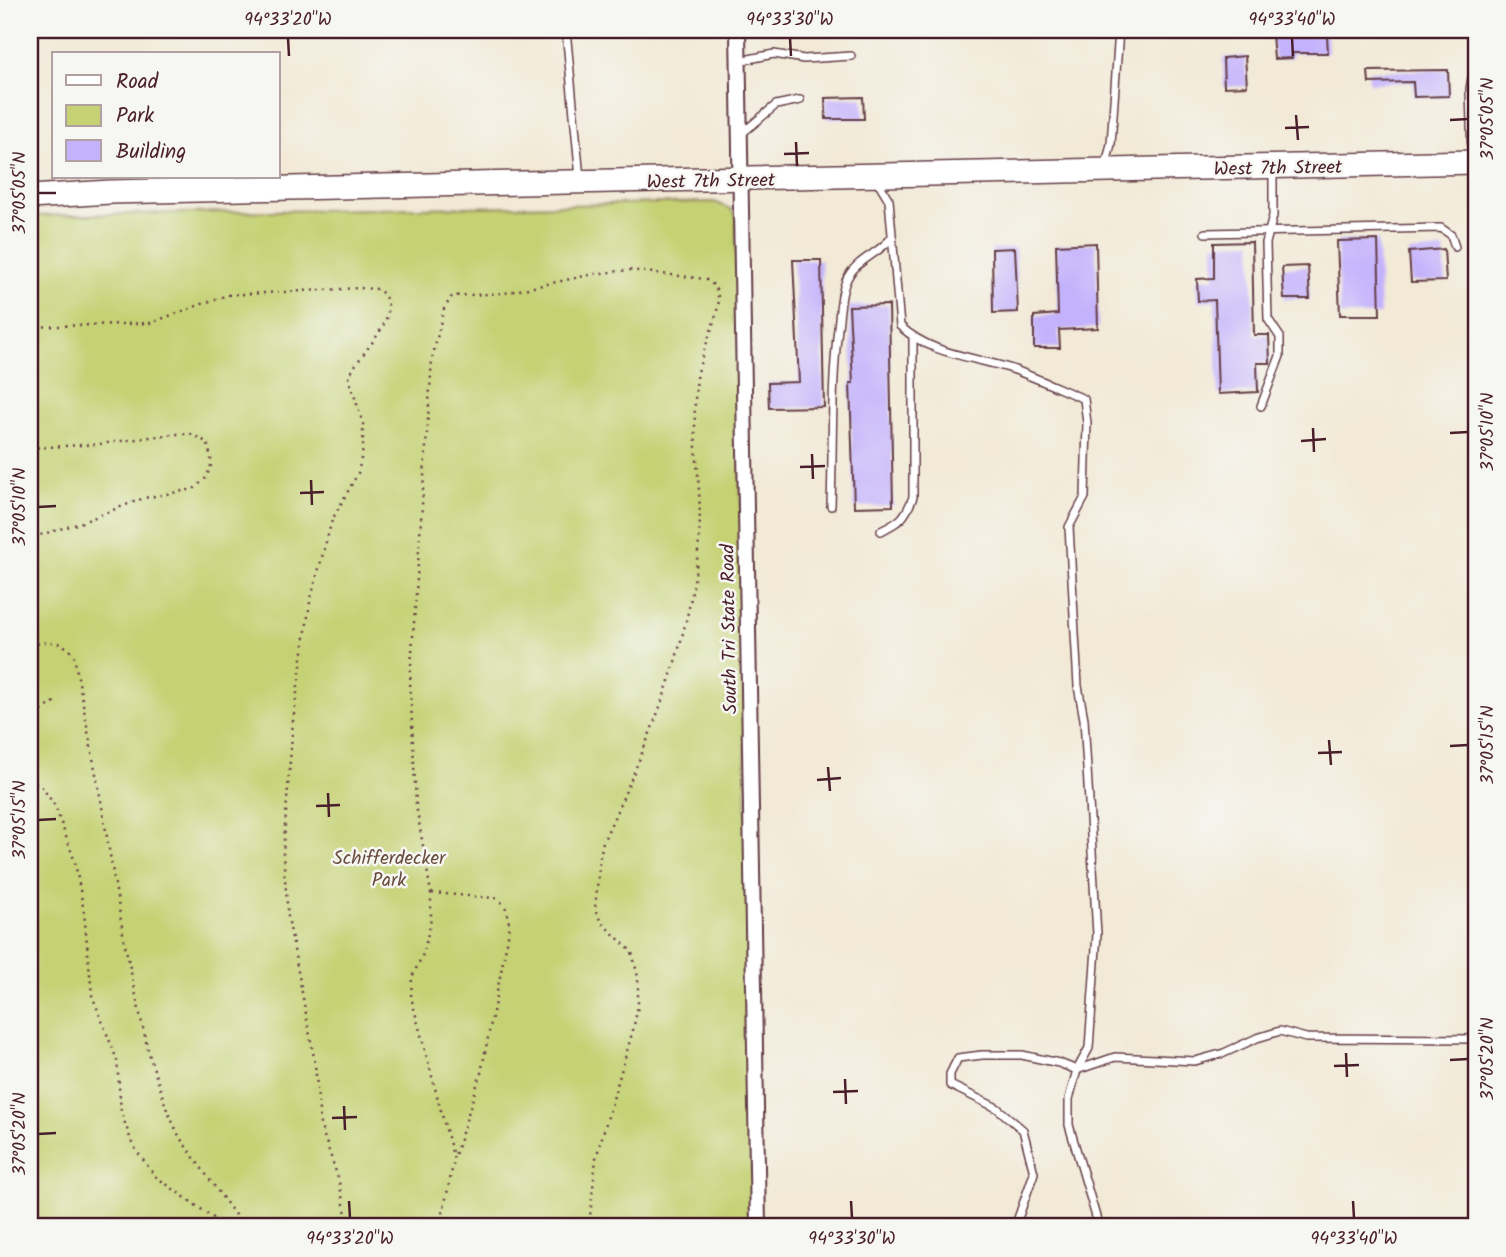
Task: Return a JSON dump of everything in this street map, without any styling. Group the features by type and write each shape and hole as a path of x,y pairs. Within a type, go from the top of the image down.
{"main road":[{"name":"West 7th Street","path":"30,197 110,192 1474,162"}],"street":[{"name":"South Tri State Road","path":"738,30 758,1227"}],"lane":[{"path":"566,30 581,182"},
{"path":"1098,171 1107,161 1111,144 1119,30"},
{"path":"738,62 774,54 804,60 851,56"},
{"path":"1474,162 1470,89 1476,72"},
{"path":"739,135 776,105 800,100"},
{"path":"1261,406 1280,356 1280,337 1268,319 1266,243 1273,216 1273,167"},
{"path":"875,176 889,200 900,326 912,337 967,359 1009,368 1084,399 1087,423 1085,497 1069,527 1097,934 1089,1048 1077,1070 1069,1099 1069,1125 1099,1227"},
{"path":"1205,233 1441,228 1451,235 1455,247"},
{"path":"831,506 835,354 841,300 846,279 856,265 886,245 892,237"},
{"path":"881,531 898,523 906,514 913,497 912,337"},
{"path":"1015,1227 1034,1173 1023,1130 997,1108 950,1085 950,1074 958,1058 1023,1055 1077,1070 1115,1057 1195,1061 1224,1053 1280,1031 1306,1038 1476,1039"}],"path":[{"path":"454,1158 411,997 412,977 428,938 431,919 431,893 416,805 411,667 429,379 447,302 452,296 505,293 594,274 629,270 711,281 718,293 718,307 695,393 699,525 693,596 665,697 603,842 598,870 595,909 601,922 632,952 637,967 638,1006 596,1158 589,1227"},
{"path":"30,327 150,323 236,293 359,288 377,289 387,299 388,312 383,326 349,378 363,424 361,462 332,520 310,602 293,721 284,836 288,917 315,1063 320,1124 338,1178 349,1227"},
{"path":"30,448 99,444 184,434 203,440 212,455 210,471 201,485 194,489 144,498 77,524 30,538"},
{"path":"30,645 52,641 70,650 74,656 125,945 148,1051 166,1110 180,1138 236,1215 240,1227"},
{"path":"30,719 56,701"},
{"path":"30,778 42,787 55,806 75,862 84,912 92,995 117,1060 121,1112 133,1146 155,1177 226,1227"},
{"path":"431,893 495,898 503,902 509,915 508,936 481,1073 454,1158 440,1227"},
{"path":"30,1222 36,1227"}],"green space":[{"name":"Schifferdecker Park","path":"714,202 731,209 736,216 754,1227 30,1227 30,216"}],"building":[{"path":"1276,30 1314,30 1315,36 1327,36 1328,53 1292,53 1292,58 1274,59 1272,34"},
{"path":"1245,56 1247,86 1224,87 1223,58"},
{"path":"1448,70 1449,96 1414,97 1413,82 1369,83 1368,71"},
{"path":"863,97 864,119 826,119 825,98"},
{"path":"1378,240 1380,315 1340,315 1337,241"},
{"path":"1252,242 1254,335 1269,335 1270,363 1257,363 1258,392 1218,394 1215,300 1198,301 1197,279 1214,278 1214,243"},
{"path":"1096,243 1098,328 1059,330 1060,348 1034,348 1034,316 1058,314 1056,245"},
{"path":"1015,248 1018,312 993,313 992,249"},
{"path":"1444,249 1446,281 1411,282 1409,252"},
{"path":"793,260 821,260 824,407 769,408 768,383 799,382"},
{"path":"1308,266 1310,299 1284,299 1282,267"},
{"path":"889,305 893,506 854,507 849,306"}]}
